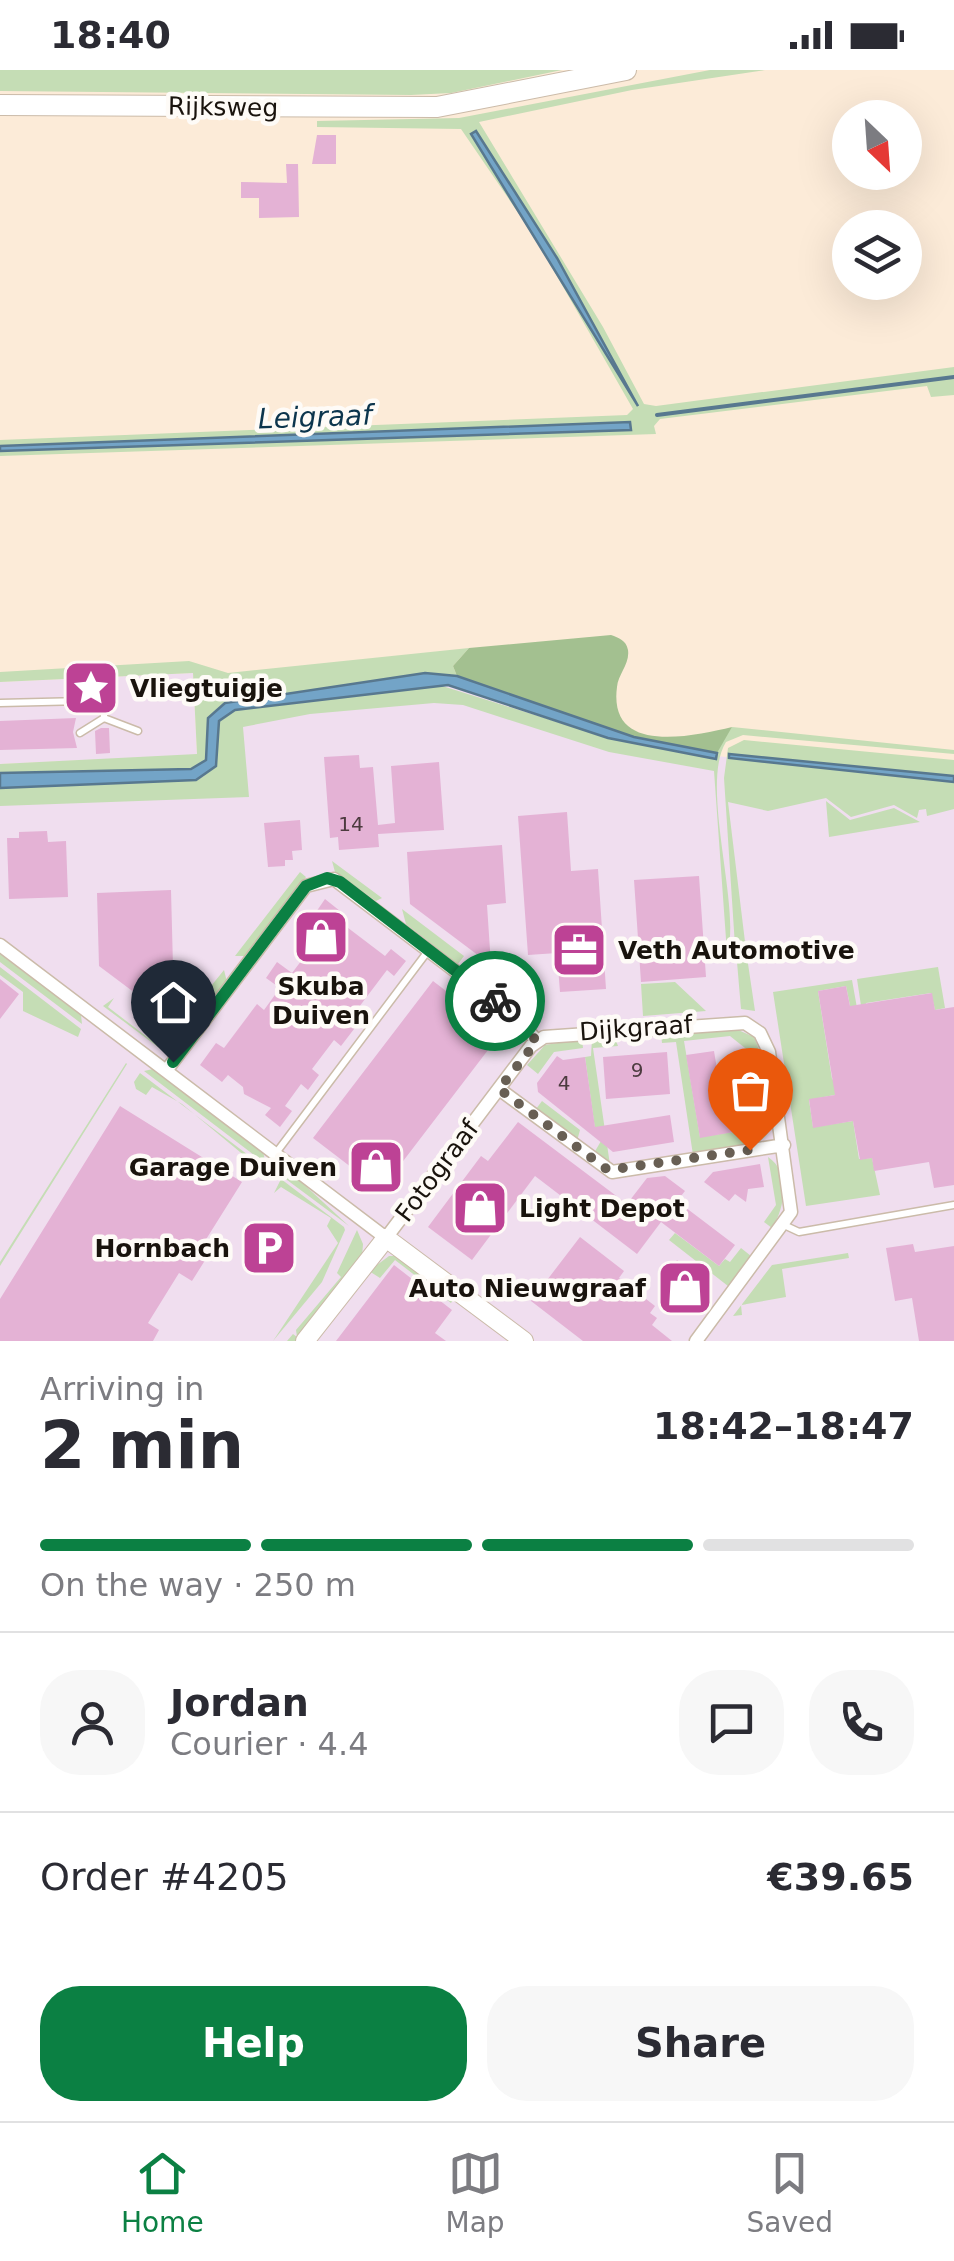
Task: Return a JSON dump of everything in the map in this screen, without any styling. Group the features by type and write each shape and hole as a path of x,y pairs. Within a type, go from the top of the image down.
{"main road":[{"name":"Rijksweg","path":"0,104 446,106 626,70"}],"street":[{"path":"0,946 166,1071 313,881 340,882 516,1017 537,1041"},
{"name":"Dijkgraaf","path":"537,1041 552,1034 745,1023 768,1044 792,1204 784,1225"},
{"name":"Fotograaf","path":"166,1071 386,1238 537,1041"},
{"path":"499,1089 612,1172 784,1145"},
{"path":"696,1341 784,1225"},
{"path":"306,1341 386,1238 524,1341"}],"lane":[{"path":"0,704 83,702 104,710 104,718"},
{"path":"104,718 138,731"},
{"path":"80,733 104,718"},
{"path":"276,1154 428,950"},
{"path":"784,1225 799,1232 954,1204"}],"shaded area":[{"path":"193,673 197,755 0,764 0,682"},
{"path":"425,678 622,738 716,756 954,779 954,1341 0,1341 0,781 197,774 213,722"}],"green space":[{"path":"0,70 562,70 451,93 411,95 0,91"},
{"path":"710,70 765,70 632,90 479,122 603,327 644,404 656,406 954,367 954,395 931,397 927,386 660,419 654,426 656,434 0,456 0,440 627,415 633,409 534,236 461,129 317,127 317,121 459,118"},
{"path":"611,635 624,642 628,650 617,687 618,709 625,723 638,732 675,737 732,727 717,753 634,737 457,676 453,666 469,648"},
{"path":"469,648 453,666 457,676 425,673 225,703 210,722 206,760 191,769 0,773 0,764 197,754 193,673 0,682 0,672 189,661 228,673"},
{"path":"436,684 608,738 716,759 718,745 732,727 954,750 954,754 743,735 726,742 717,787 729,908 727,953 714,771 609,752 463,705 434,703 310,714 243,727 249,797 0,806 0,788 196,780 204,776 219,721 235,710"},
{"path":"744,740 954,760 954,809 927,816 926,809 919,810 917,818 894,805 851,817 826,798 768,811 728,802 746,950 739,951 735,946 724,778 728,748"},
{"path":"826,801 850,820 894,808 920,822 829,837"},
{"path":"332,861 382,898 376,901 335,872"},
{"path":"300,872 306,877 246,956 235,956"},
{"path":"402,909 464,956 458,964 406,924"},
{"path":"0,954 81,1015 82,1024 0,962"},
{"path":"747,957 755,1011 741,1009 737,962"},
{"path":"0,967 81,1029 78,1037 23,1011 23,992 0,975"},
{"path":"938,967 945,1008 935,1010 931,993 866,1003 863,1019 857,979"},
{"path":"224,970 227,982 176,1048 166,1053 103,1006 114,998 108,1007 151,1040 157,1034 169,1038"},
{"path":"852,980 859,1019 853,1020 846,986 818,991 832,1079 849,1092 809,1100 813,1127 853,1121 859,1159 872,1158 880,1195 806,1206 773,992"},
{"path":"675,982 706,1011 643,1016 641,984"},
{"path":"736,1029 754,1037 762,1057 755,1056 730,1036 684,1041 700,1137 759,1128 759,1122 772,1119 770,1130 754,1144 742,1148 693,1155 676,1042 662,1043 661,1034"},
{"path":"615,1038 618,1046 593,1048 610,1165 594,1153 601,1141 596,1136 585,1057 591,1056 592,1039"},
{"path":"582,1039 583,1048 554,1052 538,1074 527,1065 545,1045"},
{"path":"127,1064 0,1266 0,1262"},
{"path":"153,1069 263,1152 266,1164 144,1071"},
{"path":"140,1073 178,1101 152,1087 146,1095 136,1089 134,1082"},
{"path":"765,1073 771,1107 756,1111 751,1085"},
{"path":"542,1101 580,1130 577,1141 536,1109"},
{"path":"195,1114 264,1167 260,1173 252,1174 257,1166"},
{"path":"768,1157 780,1172 784,1191 772,1228 764,1222 776,1205"},
{"path":"283,1177 298,1179 349,1226"},
{"path":"281,1179 344,1227 345,1230 322,1282 273,1341 338,1243 327,1226 331,1218 281,1187 274,1193"},
{"path":"357,1230 363,1244 362,1257 297,1341 287,1341 293,1334 297,1337 296,1330 341,1277 337,1273"},
{"path":"675,1233 719,1266 725,1259 730,1262 741,1248 751,1256 728,1286 669,1240"},
{"path":"848,1253 849,1258 782,1269 786,1297 741,1305 772,1265"},
{"path":"389,1256 399,1256 455,1297 451,1303 395,1260 380,1278 369,1271"}],"water":[{"path":"476,131 557,258 638,406 471,134"},
{"path":"630,422 631,430 0,451 0,446"},
{"path":"425,673 457,676 634,737 717,753 716,759 608,738 448,685 235,710 219,721 216,766 196,780 0,788 0,773 191,769 206,760 208,718 225,703"},
{"path":"729,754 954,776 954,782 729,758"}],"building":[{"path":"317,135 336,135 336,164 312,164"},
{"path":"286,164 298,164 299,217 259,218 259,198 241,198 241,182 287,183"},
{"path":"104,682 115,682 116,709 105,703"},
{"path":"76,718 73,732 77,748 0,750 0,721"},
{"path":"109,728 110,753 96,754 95,731"},
{"path":"359,755 360,768 373,767 378,825 395,823 391,766 439,762 444,830 378,834 379,847 339,850 338,837 330,838 324,757"},
{"path":"567,812 571,871 598,869 606,989 560,992 557,953 528,955 518,816"},
{"path":"300,820 302,850 292,851 293,860 285,860 285,866 268,867 264,823"},
{"path":"47,831 48,842 66,841 68,897 9,899 7,838 19,838 19,832"},
{"path":"502,845 506,903 487,905 491,965 410,904 407,852"},
{"path":"699,876 706,977 641,982 634,880"},
{"path":"171,890 174,1005 163,1014 99,966 97,893"},
{"path":"325,899 340,911 335,918 385,956 391,949 406,961 394,976 387,970 356,1011 364,1016 341,1046 334,1040 312,1069 319,1075 308,1090 301,1084 285,1106 292,1111 280,1127 265,1115 271,1108 244,1094 243,1087 228,1075 222,1082 200,1065 216,1043 224,1048 257,1004 264,1010 280,988 266,978 277,962 292,973 308,952 301,947 321,920 314,915"},
{"path":"0,979 19,994 0,1019"},
{"path":"433,981 501,1033 381,1190 313,1138"},
{"path":"846,986 850,1006 932,993 935,1010 954,1007 954,1185 934,1188 929,1162 874,1171 872,1158 860,1160 853,1121 813,1128 809,1099 835,1095 818,991"},
{"path":"714,1051 720,1087 741,1084 748,1089 751,1105 743,1115 745,1130 700,1138 686,1055"},
{"path":"667,1052 670,1094 606,1099 603,1057"},
{"path":"557,1056 563,1060 585,1057 595,1127 670,1115 674,1142 613,1152 538,1092 537,1083"},
{"path":"120,1106 242,1182 205,1241 214,1246 192,1281 179,1273 148,1323 159,1330 153,1341 0,1341 0,1299"},
{"path":"518,1122 627,1204 647,1178 665,1176 685,1191 677,1201 735,1245 719,1266 661,1222 637,1254 535,1176 472,1260 428,1227 481,1156 488,1161"},
{"path":"760,1164 764,1187 748,1189 746,1202 735,1194 729,1201 704,1182 713,1172"},
{"path":"580,1237 624,1271 619,1278 655,1306 650,1313 657,1318 652,1325 672,1341 583,1341 531,1301"},
{"path":"913,1244 915,1252 954,1246 954,1341 919,1341 912,1298 895,1301 886,1248"},
{"path":"677,1260 707,1282 690,1305 660,1282"},
{"path":"394,1265 452,1310 435,1333 446,1341 336,1341"}],"waterway":[{"path":"657,415 954,377"}],"way so far":[{"path":"495,1001 537,1041 499,1089 608,1170 617,1172 750,1150"}],"place":[{"name":"Vliegtuigje","path":"91,688"},
{"name":"Skuba Duiven","path":"321,937"},
{"name":"Veth Automotive","path":"579,950"},
{"name":"Garage Duiven","path":"376,1167"},
{"name":"Light Depot","path":"480,1208"},
{"name":"Hornbach","path":"269,1248"},
{"name":"Auto Nieuwgraaf","path":"685,1288"}],"route":[{"path":"173,1062 306,886 320,879 340,882 495,1001"}],"water label":[{"name":"Leigraaf","path":"315,417"}]}
